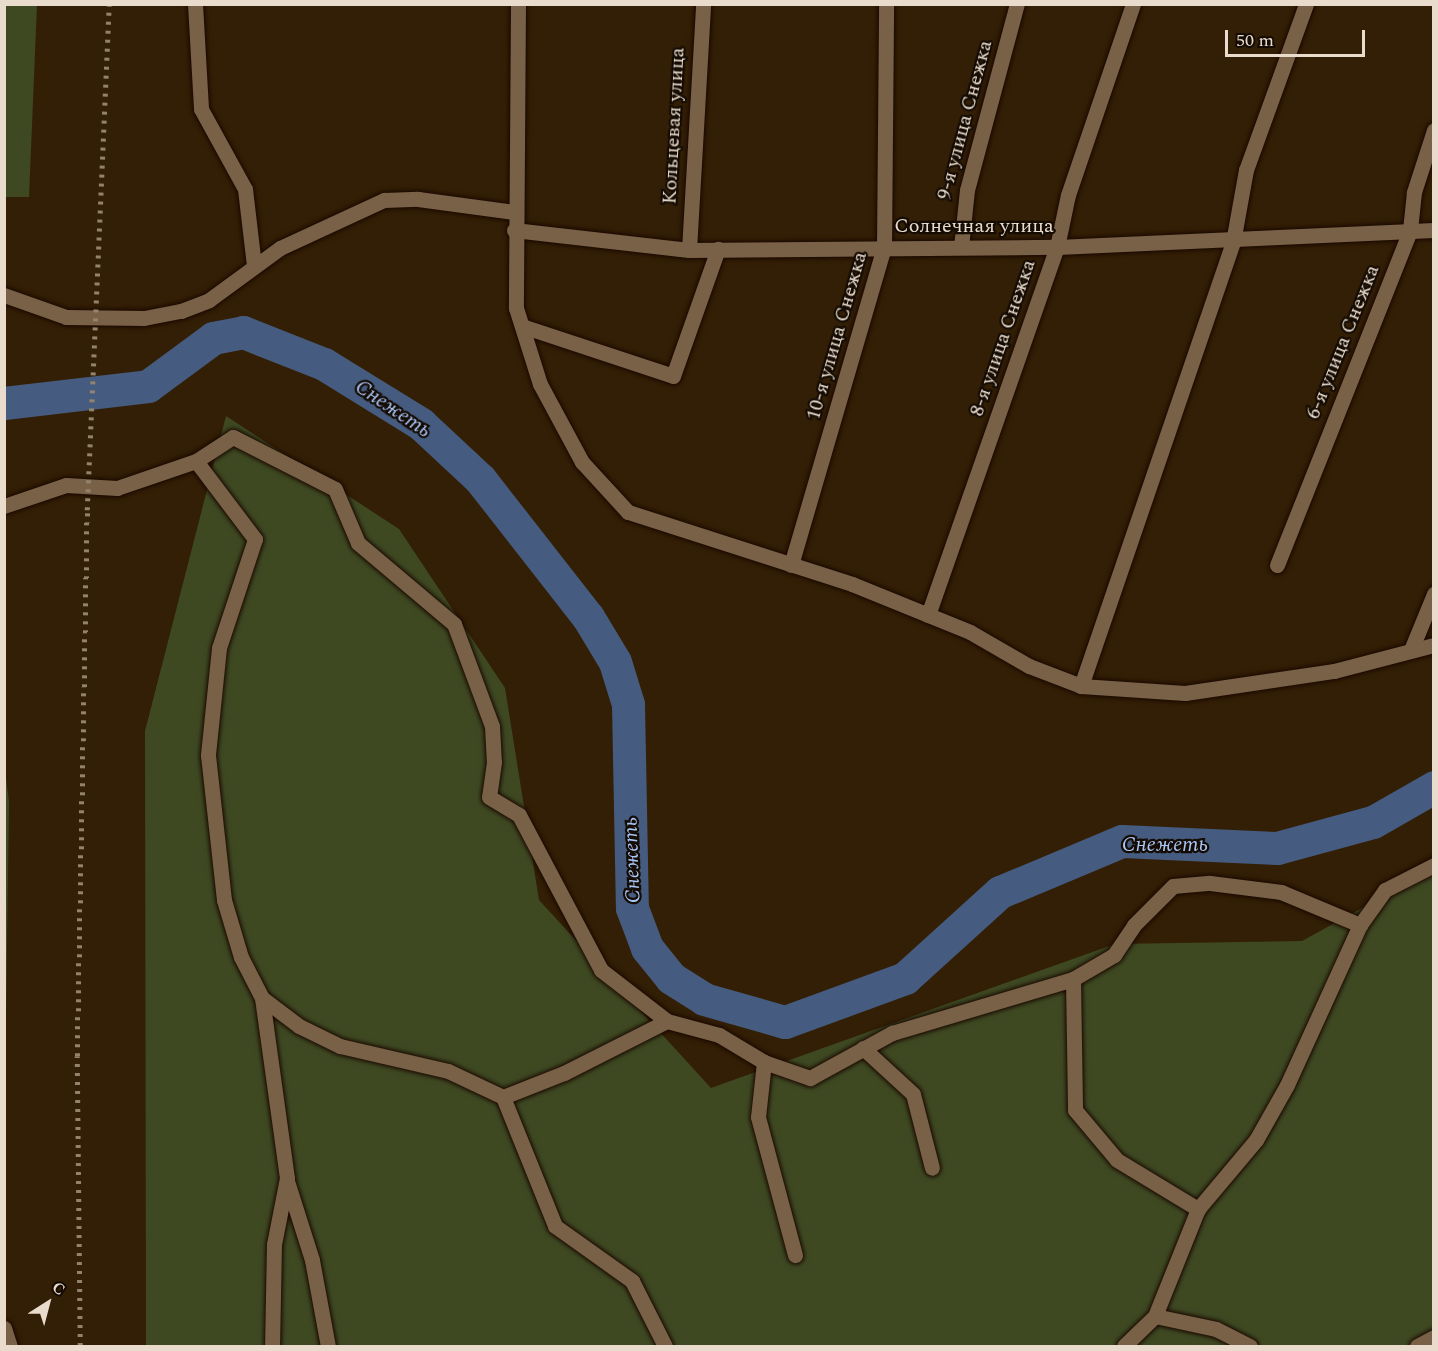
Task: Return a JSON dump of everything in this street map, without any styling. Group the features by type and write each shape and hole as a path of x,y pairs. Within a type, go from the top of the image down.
{"street":[{"path":"195,4 201,109 245,189 254,266"},
{"path":"518,4 514,212 516,308 540,384 582,462 628,512 791,565 928,615 1081,686 1185,693 1334,671 1434,645"},
{"name":"Кольцевая улица","path":"689,250 703,4"},
{"name":"10-я улица Снежка","path":"791,565 884,247 886,4"},
{"name":"9-я улица Снежка","path":"961,247 967,190 1017,4"},
{"name":"8-я улица Снежка","path":"928,615 1057,247 1068,195 1133,4"},
{"path":"1081,686 1233,242 1246,170 1306,4"},
{"name":"6-я улица Снежка","path":"1277,565 1410,230 1414,192 1434,130"},
{"path":"4,295 66,317 144,318 181,311 209,300 254,266 322,226 384,200 418,199 514,212"},
{"name":"Солнечная улица","path":"514,230 689,250 1057,247 1233,242 1434,230"},
{"path":"522,326 673,376 718,249"},
{"path":"4,506 66,485 117,488 196,461 233,437 334,489 358,543 454,624 492,726 494,762 489,797 519,815 602,970 668,1021 719,1035 764,1062 810,1078 863,1048 963,1008 1073,979 1114,955 1134,925 1173,886 1209,883 1281,892 1360,925"},
{"path":"196,461 255,539 219,648 208,755 224,900 241,957 262,998 287,1178 312,1260 328,1347"},
{"path":"1411,650 1434,594"},
{"path":"1124,1347 1155,1316 1198,1209 1256,1140 1276,1103 1360,925 1385,890 1434,865"},
{"path":"1073,979 1075,1110 1117,1161 1198,1209"},
{"path":"262,998 299,1026 340,1046 448,1071 503,1097 555,1226 632,1281 666,1347"},
{"path":"503,1097 564,1073 668,1021"},
{"path":"863,1048 913,1094 932,1168"},
{"path":"764,1062 758,1117 795,1255"},
{"path":"272,1347 274,1244 287,1178"},
{"path":"1155,1316 1216,1329 1250,1347"},
{"path":"4,1328 10,1347"},
{"path":"1417,1347 1434,1337"}],"green space":[{"path":"4,5 37,5 29,197 5,197"},
{"path":"226,416 399,529 505,688 539,900 711,1088 1115,944 1302,941 1433,869 1433,1346 146,1346 145,731"},
{"path":"5,770 9,802 5,1090"}],"waterway":[{"name":"Снежеть","path":"4,403 148,386 213,338 243,332 324,364 421,424 480,479 588,617 615,662 628,704 632,908 647,948 671,978 704,999 785,1022 905,978 1000,892 1122,841 1277,848 1373,822 1434,787"}],"railway":[{"path":"80,1346 77,1056 87,510 109,4"}]}
